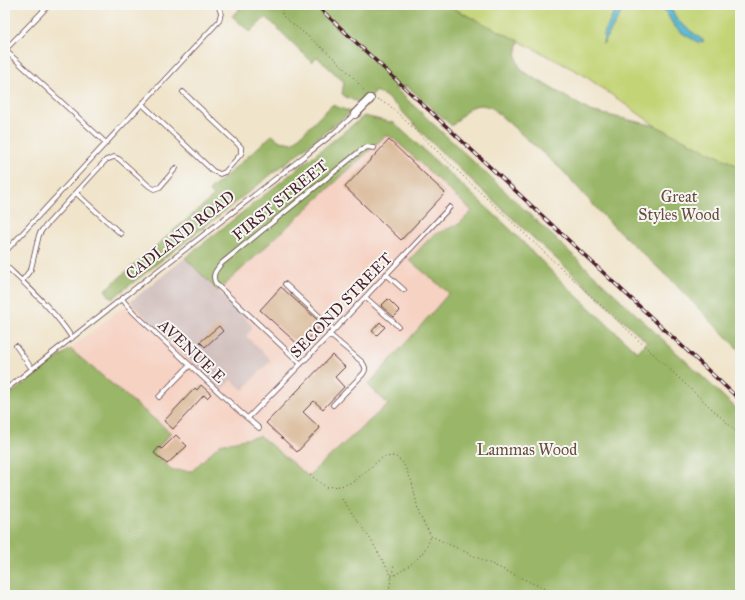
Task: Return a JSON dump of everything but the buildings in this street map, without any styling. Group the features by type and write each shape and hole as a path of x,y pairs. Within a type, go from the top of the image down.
{"street":[{"name":"CADLAND ROAD","path":"358,112 370,99"}],"lane":[{"path":"49,5 5,50 106,143"},
{"path":"5,252 219,21 222,13 218,5"},
{"path":"142,104 213,171 218,174 225,172 240,156 242,151 241,147 183,92"},
{"name":"CADLAND ROAD","path":"5,390 334,133 358,112"},
{"name":"FIRST STREET","path":"301,364 216,284 214,281 214,274 222,263 360,151 367,147 374,148"},
{"path":"22,281 32,269 39,235 42,230 106,160 111,157 119,159 152,188 160,187 176,168"},
{"path":"76,193 120,234"},
{"name":"SECOND STREET","path":"248,418 334,330 450,207"},
{"path":"5,265 44,303 72,338"},
{"path":"386,274 404,290"},
{"path":"285,284 334,330"},
{"path":"365,296 398,326"},
{"name":"AVENUE E","path":"122,299 133,312 259,428"},
{"path":"330,334 362,362 366,370 364,374 333,405"},
{"path":"16,346 32,369"},
{"path":"160,397 190,365"}],"path":[{"path":"282,5 282,14 284,17 344,68 360,85 370,99 380,99 388,104 485,197 739,434"},
{"path":"310,475 326,487 341,486 353,482 383,457 395,456 403,463 412,482 419,514 431,536 558,595"},
{"path":"342,499 371,540 392,577"},
{"path":"392,577 414,562 427,548 431,536"},
{"path":"388,595 394,565"}],"shaded area":[{"path":"394,123 473,198 507,226 368,385 388,404 308,476 260,436 220,444 192,471 172,470 154,453 171,433 70,349 185,258 204,278"},
{"path":"185,258 252,325 252,329 246,336 271,360 243,390 231,380 221,390 130,302"}],"green space":[{"name":"Lammas Wood","path":"235,5 446,5 519,41 517,61 524,72 590,111 656,126 740,167 740,351 672,281 607,220 562,170 492,108 479,105 474,106 465,112 452,126 407,86 395,88 740,412 740,437 735,442 740,446 740,595 5,595 5,398 70,349 171,433 154,453 172,470 192,471 220,444 260,436 308,476 388,404 368,385 449,293 409,260 433,235 459,224 472,211 394,139 389,136 385,136 218,291 185,258 364,116 394,123 507,226 565,285 637,352 647,342 430,141 397,106 385,96 375,91 367,106 346,97 342,94 344,82 317,57 312,62 266,17 250,32 232,16 240,9"},
{"path":"446,5 740,5 740,167 656,126 582,74"},
{"path":"332,105 351,112 112,299 105,290 214,196 209,191 272,135 280,141 293,143"}],"water":[{"path":"618,5 626,5 603,44 604,33"},
{"path":"657,5 669,5 678,21 704,41 699,43 682,33 674,26 662,6"}],"railway":[{"path":"316,5 740,400"}],"park label":[{"name":"Great Styles Wood","path":"679,205"}]}
